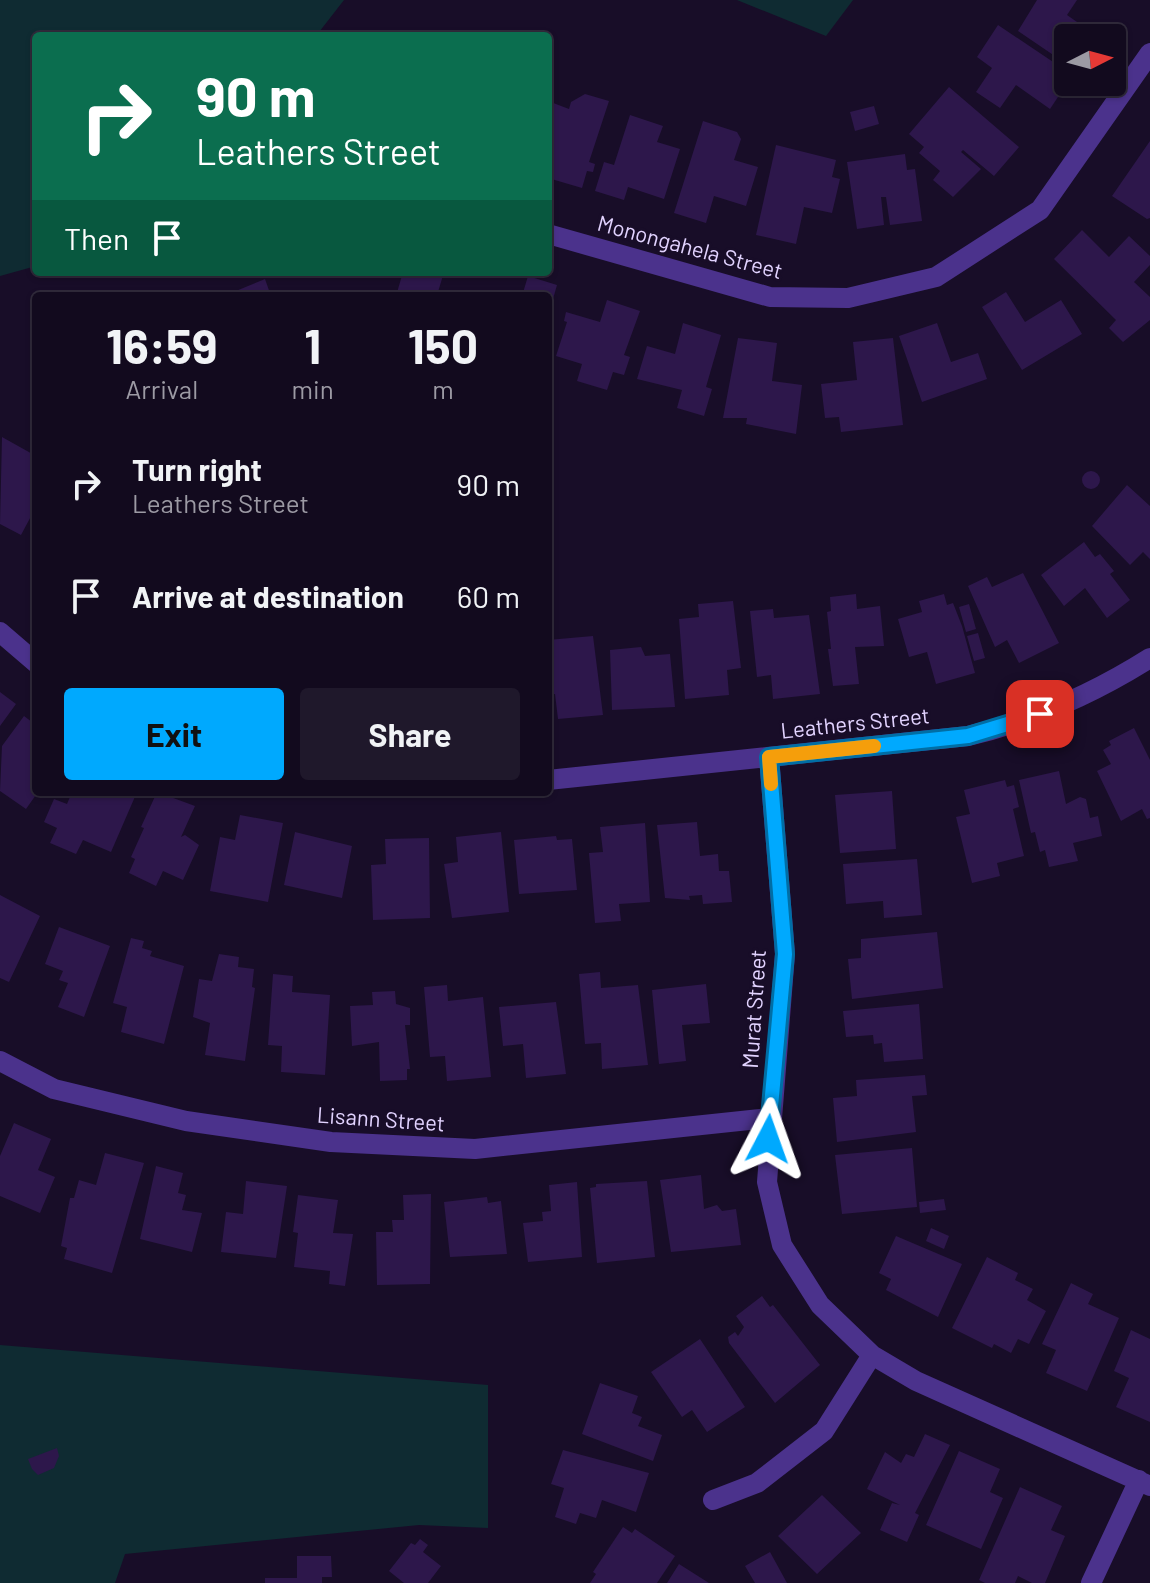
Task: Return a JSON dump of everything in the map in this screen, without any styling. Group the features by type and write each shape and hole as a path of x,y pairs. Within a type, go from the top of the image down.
{"street":[{"name":"Monongahela Street","path":"552,235 770,297 848,298 936,277 1040,210 1150,53"},
{"path":"0,632 32,660"},
{"name":"Leathers Street","path":"552,780 968,736 1012,725 1096,692 1150,658"},
{"name":"Murat Street","path":"769,757 785,954 769,1118 767,1182 782,1245 820,1305 872,1355 916,1381 1144,1483"},
{"name":"Lisann Street","path":"0,1061 68,1093 186,1121 331,1142 475,1149 769,1118"},
{"path":"713,1500 757,1483 824,1431 872,1355"},
{"path":"1091,1583 1144,1483"}],"green space":[{"path":"0,0 344,0 319,32 32,32 32,267 0,276"},
{"path":"737,0 853,0 826,36"},
{"path":"0,1345 488,1385 488,1528 419,1525 125,1554 115,1583 0,1583"}],"building":[{"path":"1037,0 1077,0 1067,15 1080,24 1054,24 1054,55 1018,31"},
{"path":"998,25 1054,63 1054,96 1059,96 1050,109 1016,85 1000,108 976,92 992,68 977,57"},
{"path":"949,87 1019,147 994,176 963,150 961,152 981,169 953,197 933,180 940,171 919,153 924,147 909,134"},
{"path":"585,94 609,101 589,162 595,164 593,172 587,171 582,188 552,179 552,103 569,109 571,102"},
{"path":"874,106 879,124 855,131 850,112"},
{"path":"630,115 663,126 657,142 680,149 664,199 628,187 624,200 595,191 604,162 614,165"},
{"path":"703,121 737,132 741,139 734,160 758,167 746,206 714,196 706,223 674,213"},
{"path":"1150,141 1150,218 1147,219 1112,196"},
{"path":"776,145 836,160 832,177 840,179 832,213 804,207 796,244 756,235"},
{"path":"905,154 907,170 915,169 922,221 890,225 886,197 881,197 884,225 857,229 847,162"},
{"path":"1082,230 1109,257 1129,236 1150,256 1150,265 1134,282 1150,297 1150,320 1123,342 1109,328 1116,320 1054,259"},
{"path":"402,276 443,276 438,292 397,292"},
{"path":"528,276 557,285 552,302 552,292 523,292"},
{"path":"265,279 270,292 233,292"},
{"path":"1006,292 1025,322 1061,300 1082,334 1022,370 982,307"},
{"path":"607,300 640,311 624,355 630,357 624,375 613,372 607,390 577,381 582,364 556,356 567,322 564,321 566,312 600,322"},
{"path":"683,323 721,335 706,387 712,389 704,416 677,408 682,390 637,379 647,346 675,354"},
{"path":"937,323 951,362 978,353 987,379 922,402 899,336"},
{"path":"738,338 777,343 772,381 802,385 796,434 746,424 747,418 723,418"},
{"path":"893,338 903,425 841,432 839,417 825,418 821,384 857,380 853,342"},
{"path":"2,437 32,454 32,514 21,535 0,524"},
{"path":"1091,471 1100,480 1091,489 1082,480"},
{"path":"1127,485 1150,506 1150,559 1143,552 1130,565 1092,526"},
{"path":"1084,542 1095,557 1100,554 1114,571 1110,574 1130,600 1107,618 1085,588 1064,606 1041,575"},
{"path":"1023,573 1059,643 1019,663 1007,640 995,647 968,586 987,577 992,587"},
{"path":"856,594 857,609 880,606 884,646 855,647 859,684 833,686 828,649 831,649 827,612 831,611 830,597"},
{"path":"944,594 947,605 953,603 975,673 936,684 927,652 909,657 898,619 922,612 919,601"},
{"path":"733,601 741,668 727,670 729,695 685,699 679,619 699,617 698,604"},
{"path":"969,604 976,629 966,632 959,607"},
{"path":"773,609 774,618 809,615 820,694 773,699 771,675 757,677 750,611"},
{"path":"978,633 985,658 974,661 967,636"},
{"path":"593,636 603,715 558,719 555,694 552,694 552,640"},
{"path":"641,647 645,656 670,654 675,707 612,710 610,650"},
{"path":"0,692 16,704 0,726"},
{"path":"24,716 32,722 32,796 35,796 26,809 0,791 2,746"},
{"path":"1134,728 1150,760 1150,818 1147,819 1142,809 1121,821 1097,771 1111,764 1103,750 1111,745 1109,741"},
{"path":"1059,771 1066,804 1080,797 1086,799 1090,818 1098,816 1102,836 1073,843 1078,861 1049,867 1045,850 1040,852 1035,832 1031,833 1019,780"},
{"path":"1005,780 1007,787 1014,785 1019,807 1013,809 1024,856 997,863 1000,876 972,883 956,817 970,814 964,790"},
{"path":"892,791 896,849 840,853 835,795"},
{"path":"70,796 135,796 111,852 83,840 76,854 50,843 57,828 44,822 54,799 67,804"},
{"path":"155,796 168,796 195,806 181,837 185,835 199,845 183,880 163,871 156,886 129,873 135,859 131,857 144,828 141,827"},
{"path":"240,815 283,823 268,902 210,891 220,837 235,840"},
{"path":"697,822 700,856 718,854 719,871 729,871 732,902 703,904 702,895 689,896 690,900 665,898 657,825"},
{"path":"645,823 650,902 619,904 621,921 595,923 589,853 603,852 600,827"},
{"path":"295,832 352,846 342,898 284,885"},
{"path":"501,832 509,912 452,918 444,864 458,862 456,837"},
{"path":"556,836 557,840 572,839 577,890 519,894 514,840"},
{"path":"429,838 430,918 373,920 371,865 386,864 385,839"},
{"path":"917,859 922,915 884,918 883,901 846,904 843,864"},
{"path":"0,895 40,916 9,982 0,978"},
{"path":"59,927 110,946 84,1017 58,1007 68,983 59,980 63,971 45,964"},
{"path":"937,932 943,988 852,999 848,959 861,958 861,939"},
{"path":"131,938 144,941 142,948 152,951 150,956 184,966 164,1044 121,1032 127,1007 113,1003"},
{"path":"219,954 239,957 238,967 254,969 252,987 255,988 245,1061 205,1055 210,1023 193,1017 199,979 212,981"},
{"path":"600,972 601,988 638,985 648,1065 602,1069 601,1043 585,1044 579,974"},
{"path":"273,974 293,976 292,992 330,995 325,1075 281,1072 282,1046 268,1045"},
{"path":"706,984 710,1023 682,1025 686,1061 659,1064 652,990"},
{"path":"447,985 448,1001 483,997 491,1077 447,1081 445,1056 430,1057 424,987"},
{"path":"395,991 396,1004 410,1008 410,1025 405,1025 410,1069 407,1069 407,1080 380,1081 379,1042 352,1046 350,1006 373,1005 372,992"},
{"path":"556,1002 566,1074 526,1078 523,1044 503,1046 499,1007"},
{"path":"919,1004 923,1059 884,1062 882,1043 874,1044 873,1035 846,1037 843,1011"},
{"path":"925,1075 927,1095 912,1096 916,1132 837,1142 833,1098 857,1096 856,1080"},
{"path":"14,1123 51,1139 38,1170 55,1177 40,1213 0,1196 0,1156"},
{"path":"912,1148 917,1207 842,1214 835,1155"},
{"path":"105,1153 144,1163 112,1273 64,1259 67,1248 61,1246 70,1198 74,1198 79,1180 96,1185"},
{"path":"156,1166 183,1173 178,1193 186,1195 182,1210 202,1213 192,1252 140,1239"},
{"path":"701,1175 704,1209 717,1205 722,1211 736,1209 741,1245 671,1252 660,1180"},
{"path":"246,1181 287,1186 276,1258 221,1252 226,1212 243,1214"},
{"path":"647,1181 655,1257 597,1263 590,1188 596,1187 596,1184"},
{"path":"577,1182 582,1257 528,1262 523,1223 543,1221 542,1212 551,1211 549,1185"},
{"path":"431,1194 430,1284 377,1285 376,1232 393,1232 392,1220 404,1220 403,1195"},
{"path":"298,1195 338,1200 333,1233 353,1234 345,1286 329,1284 330,1271 294,1267 298,1233 293,1232"},
{"path":"487,1197 488,1203 501,1201 507,1254 450,1257 444,1202"},
{"path":"944,1199 946,1210 920,1213 919,1202"},
{"path":"931,1228 949,1236 944,1249 926,1241"},
{"path":"896,1236 962,1264 938,1317 886,1290 891,1279 879,1273"},
{"path":"987,1257 1018,1273 1015,1280 1033,1289 1027,1300 1046,1311 1029,1344 1018,1339 1011,1353 994,1344 992,1348 952,1328"},
{"path":"1071,1283 1093,1294 1088,1304 1119,1318 1087,1391 1046,1373 1056,1350 1042,1344"},
{"path":"762,1296 770,1307 773,1305 820,1365 775,1403 729,1343 728,1337 735,1332 738,1336 744,1327 736,1316"},
{"path":"1131,1330 1150,1339 1150,1422 1116,1407 1129,1378 1114,1371"},
{"path":"700,1339 745,1407 707,1432 692,1410 682,1417 651,1372"},
{"path":"600,1383 638,1396 632,1413 642,1417 638,1426 662,1435 653,1461 582,1434"},
{"path":"925,1434 950,1445 915,1513 919,1515 907,1542 880,1530 892,1503 900,1505 867,1489 885,1452 901,1463 906,1454 914,1457"},
{"path":"57,1448 59,1456 54,1468 38,1475 28,1459"},
{"path":"563,1450 649,1473 636,1512 602,1500 596,1518 580,1513 576,1524 555,1517 564,1488 551,1484"},
{"path":"959,1451 1000,1469 990,1492 1003,1498 981,1549 926,1525"},
{"path":"1020,1487 1062,1506 1051,1530 1065,1536 1045,1583 1032,1583 1018,1576 1015,1583 985,1583 979,1580"},
{"path":"822,1495 861,1533 817,1574 778,1536"},
{"path":"623,1527 632,1533 635,1529 675,1556 657,1583 590,1583 596,1574 593,1572"},
{"path":"420,1539 428,1545 423,1552 441,1566 428,1583 404,1583 389,1571 411,1543 415,1545"},
{"path":"770,1552 787,1583 755,1583 745,1566"},
{"path":"297,1556 331,1556 332,1577 322,1577 322,1583 265,1583 265,1578 297,1578"},
{"path":"679,1564 709,1583 667,1583"}],"slow traffic":[{"path":"771,784 769,757 874,746"}],"route":[{"path":"768,1139 785,954 769,757 968,736 1040,714"}]}
